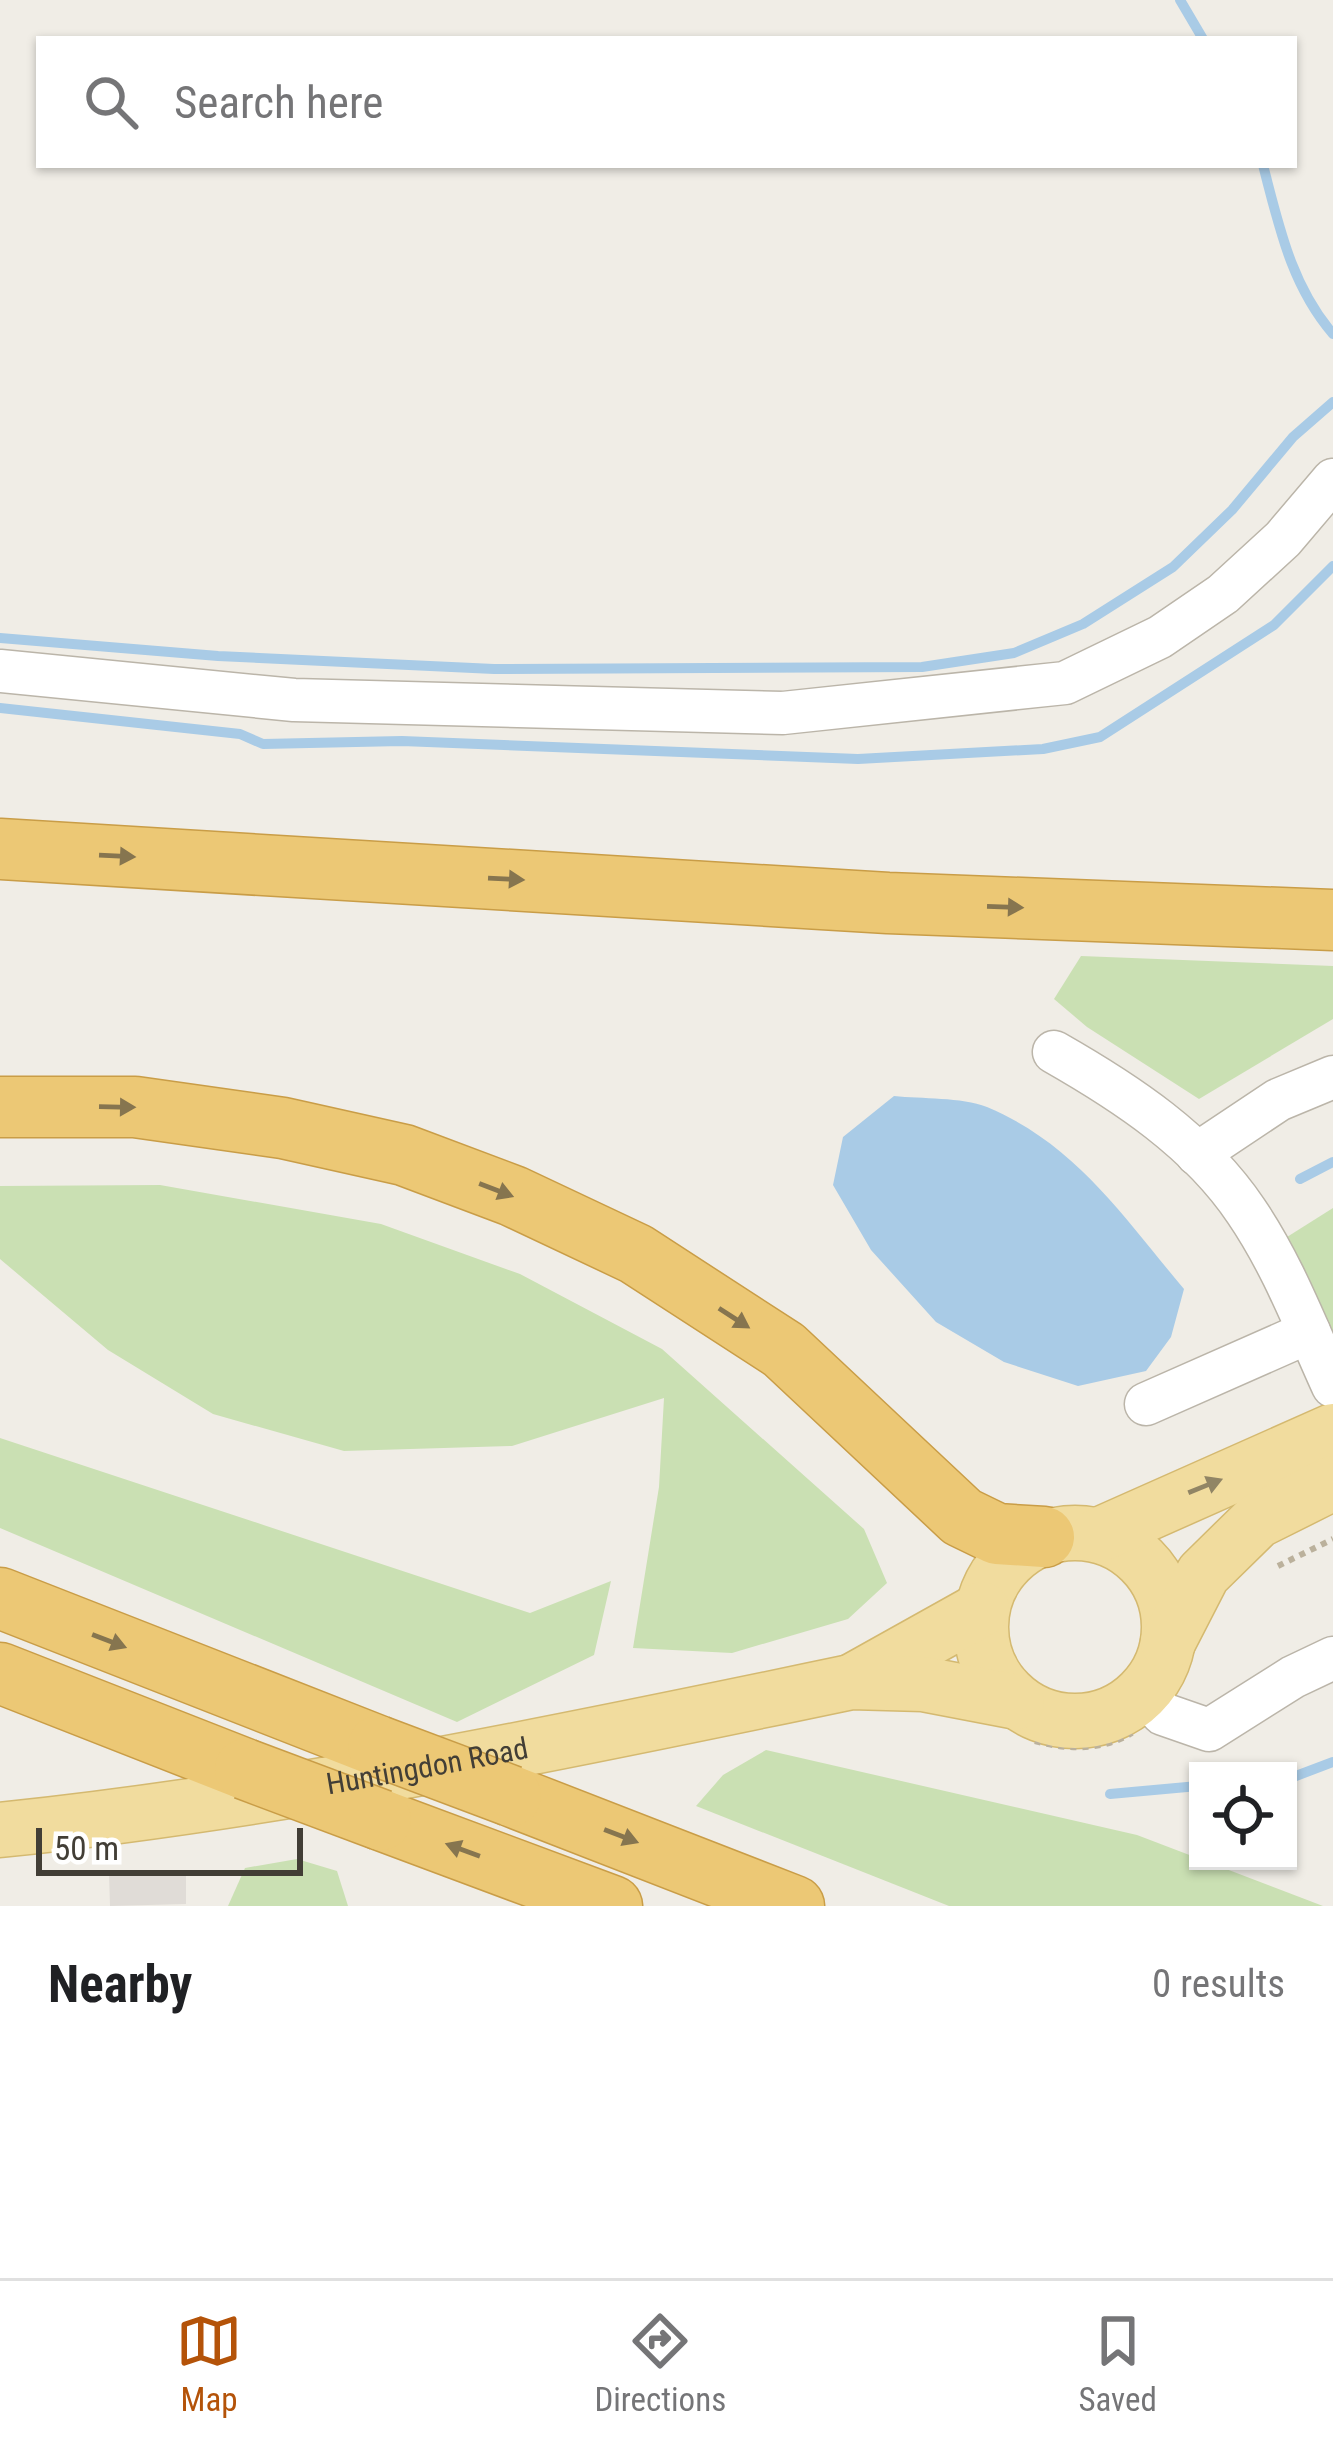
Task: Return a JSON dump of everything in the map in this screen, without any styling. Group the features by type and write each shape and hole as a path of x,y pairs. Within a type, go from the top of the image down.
{"highway":[{"path":"0,849 888,903 1333,920"},
{"path":"0,1107 135,1107 283,1128 404,1155 513,1196 636,1254 784,1350 962,1516 997,1534 1071,1536"},
{"path":"0,1598 794,1906"},
{"path":"0,1673 612,1906"}],"main road":[{"path":"1333,1431 1003,1565 982,1609 980,1628 987,1663 1017,1702 1046,1717 1078,1721 1108,1715 1143,1692 1159,1669 1203,1574 1257,1521 1333,1483"},
{"path":"1071,1536 1129,1549 1152,1572 1166,1601 1168,1642"},
{"name":"Huntingdon Road","path":"851,1682 982,1609"},
{"name":"Huntingdon Road","path":"0,1830 157,1814 375,1779 851,1682 923,1684 1017,1702"}],"lane":[{"path":"0,670 294,700 783,713 1065,683 1160,638 1222,594 1282,538 1333,480"},
{"path":"1054,1052 1129,1098 1197,1154 1247,1212 1270,1249 1333,1386"},
{"path":"1197,1154 1278,1100 1333,1077"},
{"path":"1146,1404 1309,1332"},
{"path":"1143,1692 1163,1714 1208,1730 1333,1658"}],"shaded area":[{"path":"186,1872 186,1904 110,1906 109,1873"}],"green space":[{"path":"1081,956 1333,966 1333,1019 1199,1099 1087,1027 1054,999"},
{"path":"160,1185 381,1224 520,1274 662,1349 864,1529 887,1583 848,1619 732,1653 633,1648 659,1487 664,1398 512,1446 344,1451 213,1414 108,1350 0,1259 0,1186"},
{"path":"1333,1208 1333,1338 1287,1237"},
{"path":"0,1438 530,1613 611,1581 594,1655 457,1722 0,1528"},
{"path":"766,1750 1137,1835 1189,1855 1189,1870 1229,1870 1323,1906 949,1906 696,1806 723,1775"},
{"path":"297,1859 337,1871 348,1906 228,1906 245,1868"}],"water":[{"path":"894,1096 977,1104 1019,1123 1073,1163 1119,1210 1184,1289 1171,1337 1146,1371 1078,1386 1004,1362 936,1322 871,1250 833,1185 843,1137"}],"waterway":[{"path":"1180,0 1201,36"},
{"path":"1264,168 1297,275 1333,334"},
{"path":"0,638 218,656 494,669 922,667 1014,653 1083,624 1173,567 1232,510 1293,437 1333,402"},
{"path":"0,708 240,734 263,744 402,741 858,759 1043,749 1100,737 1274,625 1333,566"},
{"path":"1300,1179 1333,1162"},
{"path":"1297,1776 1333,1762"},
{"path":"1110,1794 1189,1787"}]}
